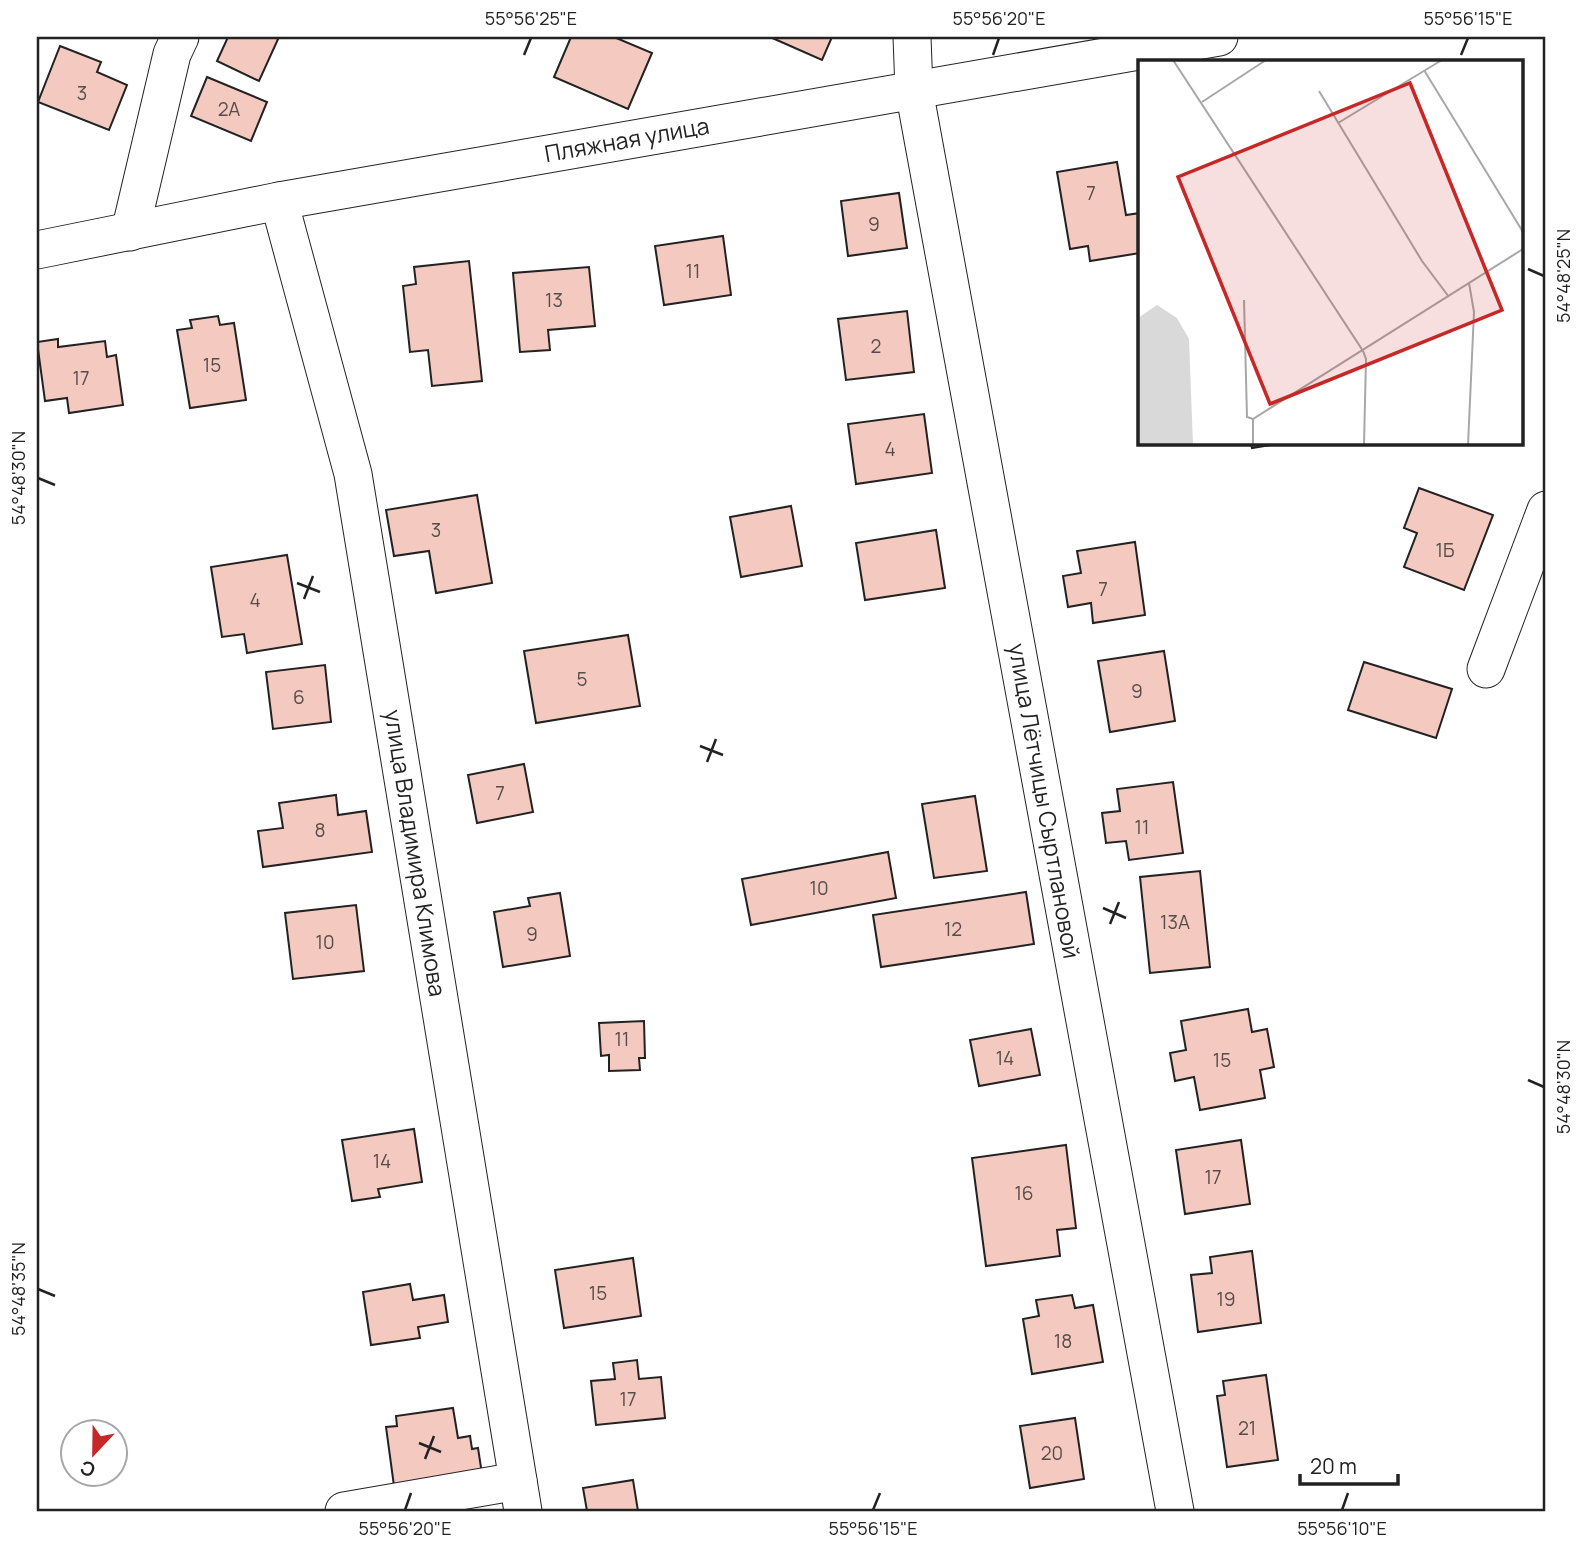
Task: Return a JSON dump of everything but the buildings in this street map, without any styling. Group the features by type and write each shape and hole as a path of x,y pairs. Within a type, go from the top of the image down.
{"street":[{"path":"130,232 172,54 180,37"},
{"name":"улица Лётчицы Сыртлановой","path":"912,37 914,90 1175,1511"},
{"name":"Пляжная улица","path":"37,250 279,201 1219,37"},
{"name":"улица Владимира Климова","path":"279,201 353,474 521,1496"},
{"path":"1486,669 1546,510"},
{"path":"344,1511 521,1496"}]}
